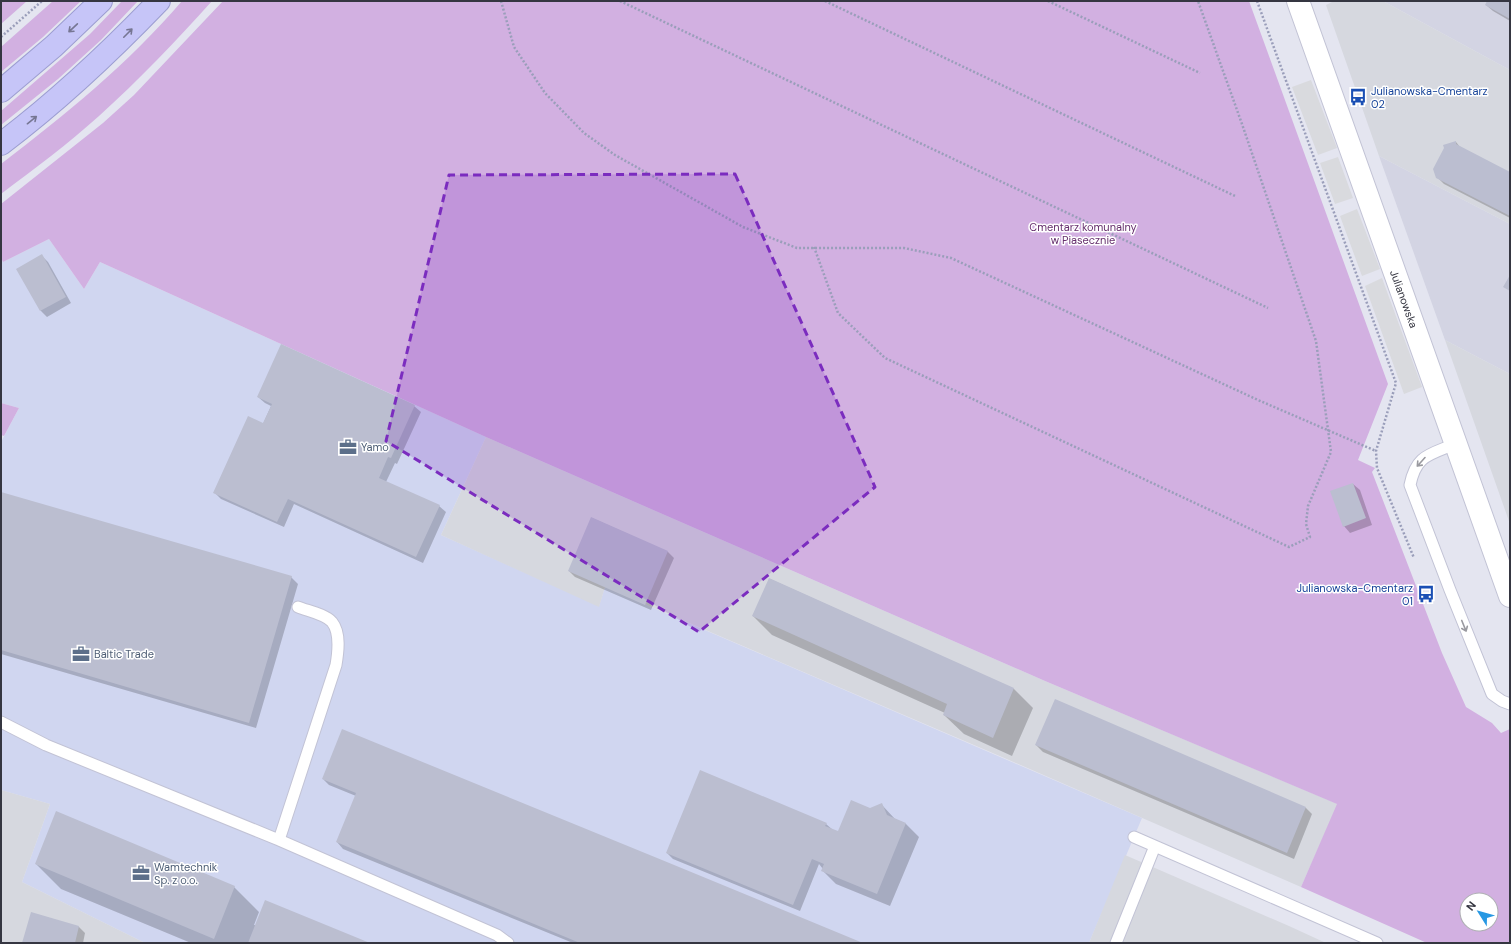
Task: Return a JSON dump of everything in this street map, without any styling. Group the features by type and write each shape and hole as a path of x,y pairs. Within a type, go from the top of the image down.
{"main road":[{"path":"1,91 59,42 101,1"},
{"path":"1,144 84,75 159,1"}],"street":[{"name":"Julianowska","path":"1298,1 1510,596"}],"lane":[{"path":"1455,444 1423,458 1413,472 1410,485 1492,694 1502,701 1510,704"},
{"path":"279,840 336,665 339,648 336,630 332,622 322,616 298,607"},
{"path":"1,722 46,745 279,840 497,935 508,943"},
{"path":"1134,837 1377,943"},
{"path":"1116,943 1155,846"}],"path":[{"path":"1,37 42,1"},
{"path":"502,1 514,47 544,94 584,133 615,155 743,227 797,248 904,248 951,258 1328,432 1376,451"},
{"path":"620,1 1268,308"},
{"path":"825,1 1236,196"},
{"path":"1048,1 1200,73"},
{"path":"814,248 838,313 885,358 1289,547 1310,537 1306,524 1308,506 1331,452 1316,341 1242,124 1198,1"},
{"path":"1257,1 1396,383 1376,451 1377,468 1416,562"}],"highlighted area":[{"path":"735,174 875,487 699,632 386,441 449,175"}],"shaded area":[{"path":"1334,1 1383,1 1510,70 1510,224 1379,156 1326,5"},
{"path":"1383,1 1510,1 1510,70"},
{"path":"1311,80 1337,148 1318,155 1292,87"},
{"path":"1379,156 1510,224 1510,374 1445,340"},
{"path":"1338,157 1353,198 1335,204 1320,163"},
{"path":"1357,209 1380,269 1362,276 1340,216"},
{"path":"49,239 84,289 100,262 486,437 441,535 599,606 605,587 1142,818 1089,943 145,943 22,882 50,804 1,790 1,442 19,408 1,403 1,258 3,262"},
{"path":"1382,278 1422,387 1404,394 1365,286"},
{"path":"1445,340 1510,374 1510,524"},
{"path":"486,437 1045,681 1338,804 1301,887 605,587 599,607 441,535"},
{"path":"1,790 50,804 22,882 145,943 1,943"},
{"path":"1125,855 1289,926 1326,943 1089,943"}],"green space":[{"path":"1,1 27,1 1,24"},
{"path":"53,1 81,1 43,37 1,72 1,47"},
{"path":"122,1 138,1 101,40 58,79 1,125 1,111 90,34"},
{"path":"182,1 212,1 157,60 99,116 1,194 1,164 49,127 96,87 162,24"},
{"name":"Cmentarz komunalny w Piasecznie","path":"223,1 1249,1 1388,384 1358,460 1375,468 1372,472 1442,653 1466,707 1492,723 1501,733 1510,729 1510,943 1427,943 1301,887 1337,804 1045,681 486,437 100,262 84,289 49,239 3,262 1,258 1,204 103,123 134,95"},
{"path":"1,403 19,408 4,436 1,435"}],"building":[{"path":"1487,1 1510,1 1510,19 1485,5"},
{"path":"1456,141 1456,144 1510,172 1510,216 1436,178 1433,169 1444,148 1443,145"},
{"path":"42,254 66,297 40,311 16,269"},
{"path":"1510,275 1510,291 1503,287"},
{"path":"281,344 415,405 391,458 388,457 379,478 440,505 416,557 288,499 277,522 213,493 248,416 263,423 272,404 257,397"},
{"path":"1353,483 1366,518 1343,527 1330,491"},
{"path":"1,492 292,576 249,723 1,650"},
{"path":"591,517 668,551 645,605 568,571"},
{"path":"769,578 1014,688 993,738 943,715 947,704 752,616"},
{"path":"1055,699 1306,807 1287,853 1035,745"},
{"path":"342,729 863,943 580,943 336,842 356,793 322,779"},
{"path":"700,770 827,823 825,826 838,831 851,800 870,808 882,803 887,815 906,823 877,894 821,871 824,864 812,859 793,905 666,853"},
{"path":"56,811 235,886 214,939 35,864"},
{"path":"265,900 370,943 248,943"},
{"path":"31,912 79,926 75,943 22,943"}],"place":[{"name":"Julianowska-Cmentarz 02","path":"1358,97"},
{"name":"Yamo","path":"348,447"},
{"name":"Julianowska-Cmentarz 01","path":"1426,594"},
{"name":"Baltic Trade","path":"81,654"},
{"name":"Wamtechnik Sp. z o.o.","path":"141,873"}]}
